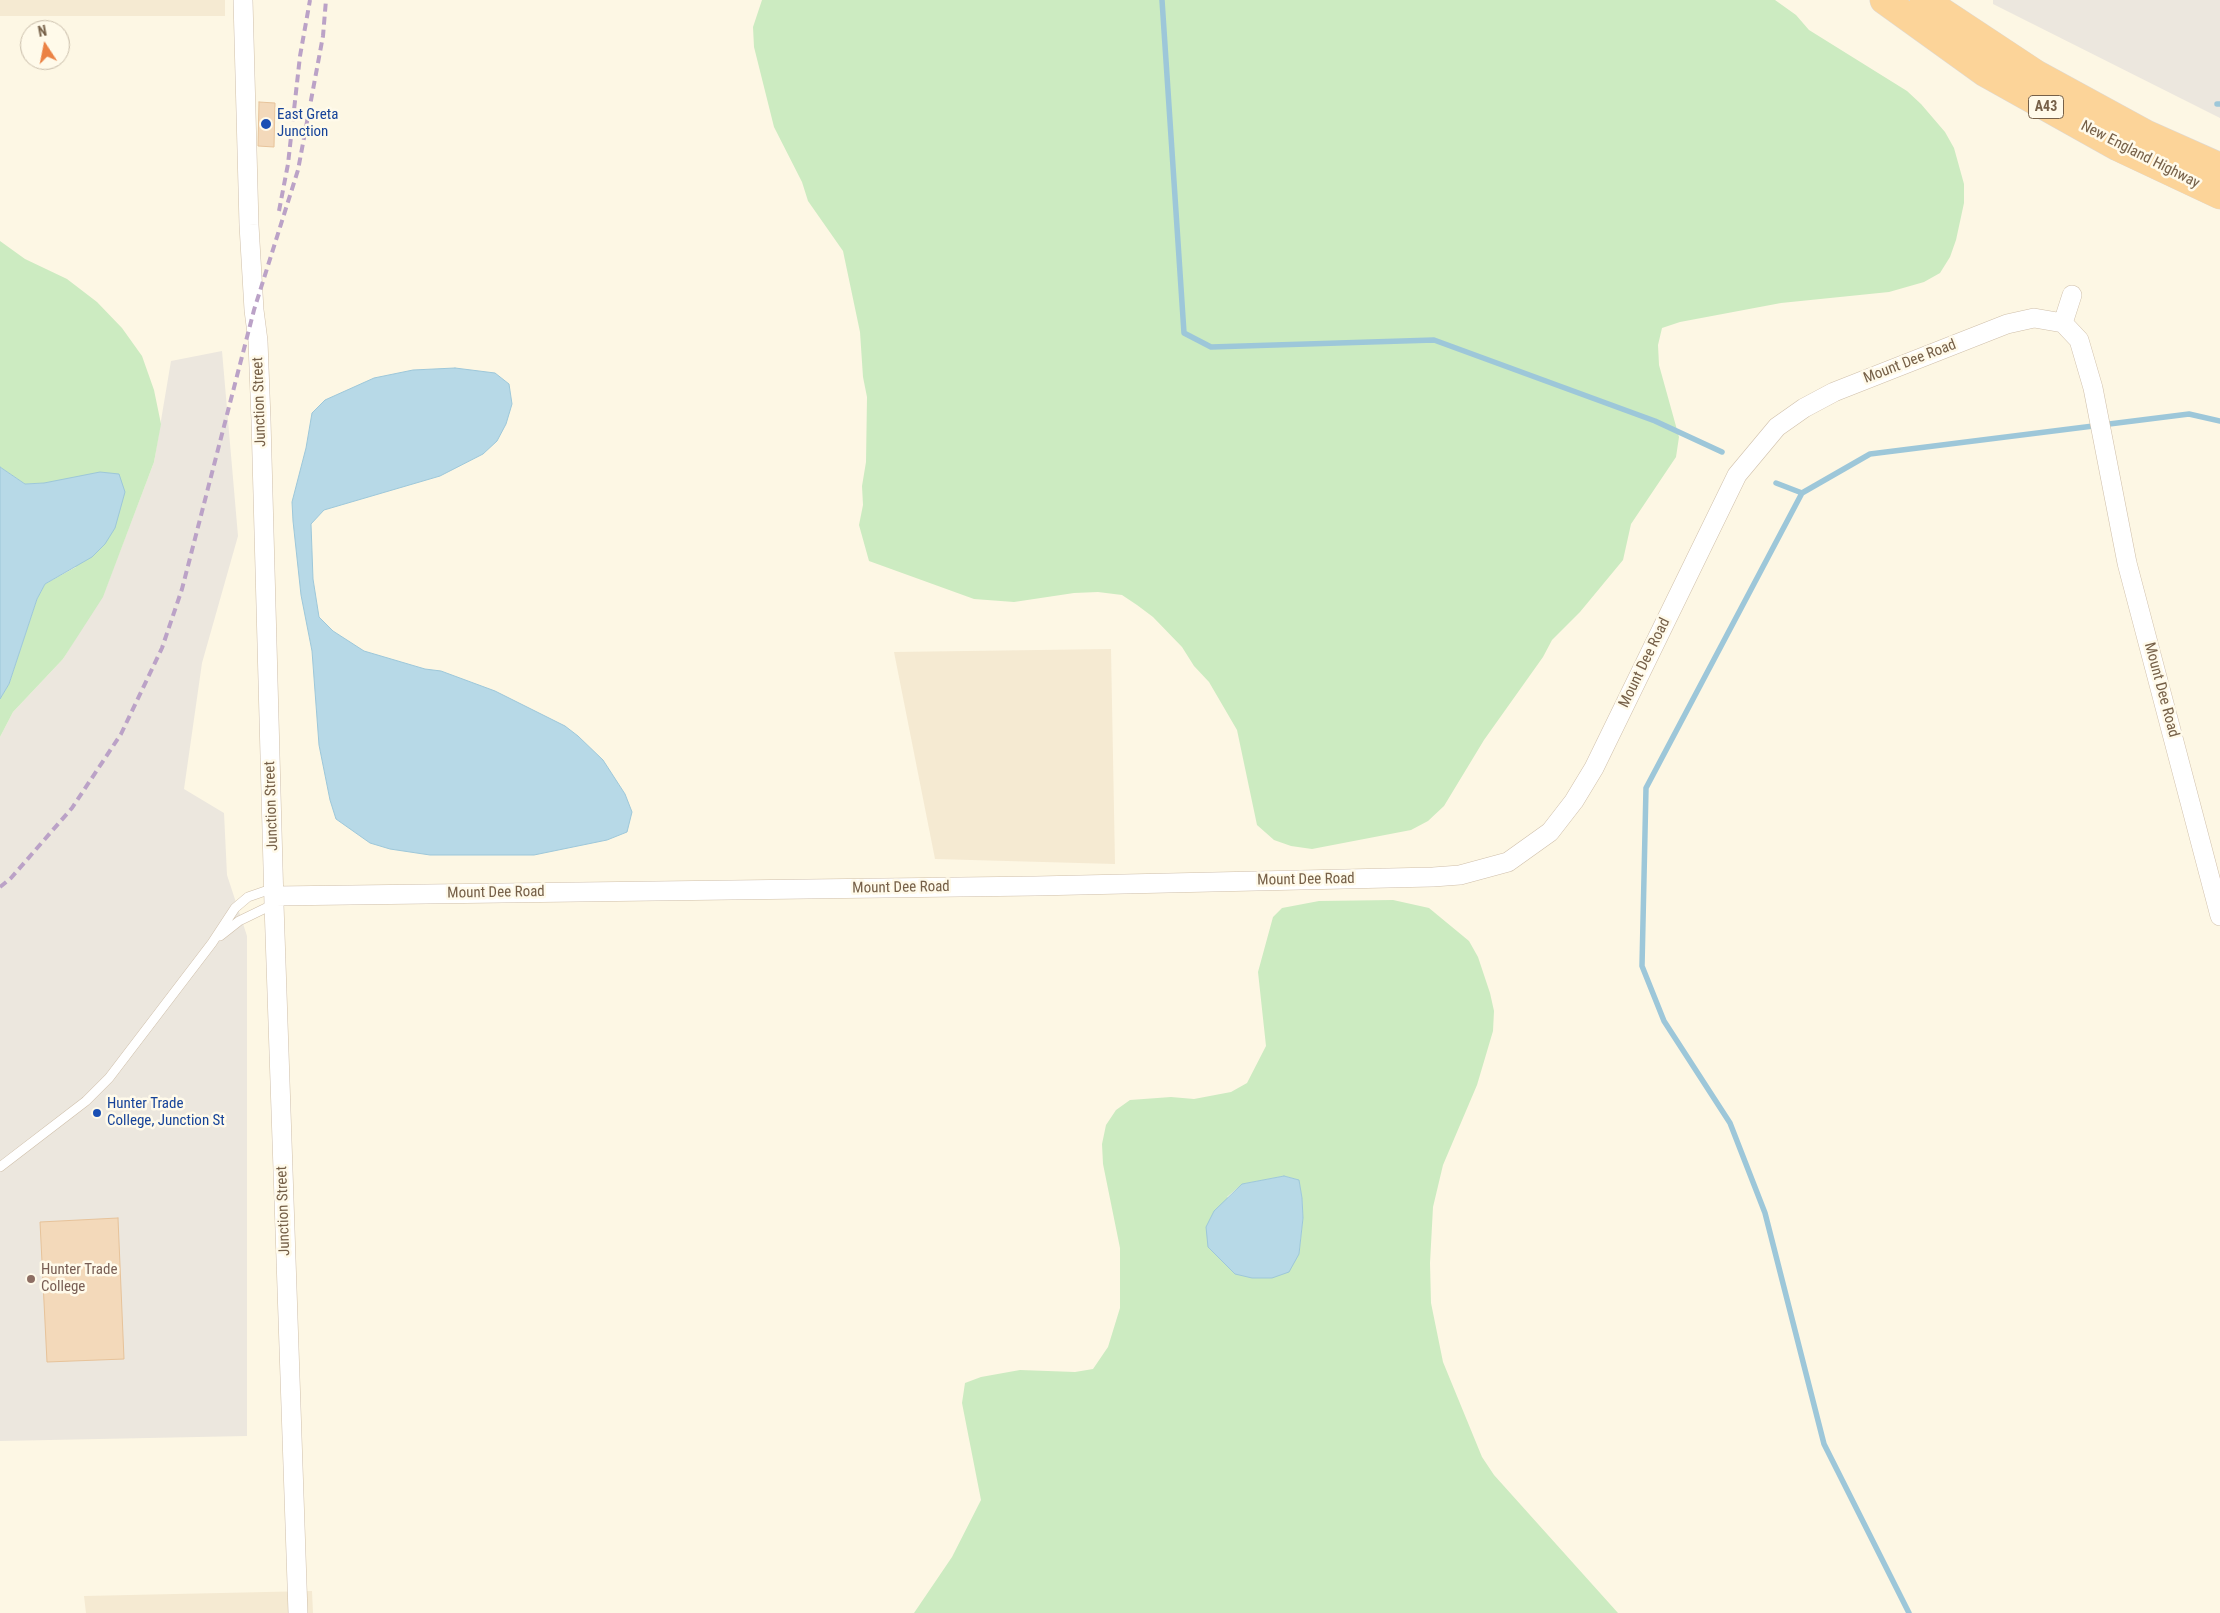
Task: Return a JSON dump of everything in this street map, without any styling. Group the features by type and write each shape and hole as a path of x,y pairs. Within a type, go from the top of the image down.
{"highway":[{"name":"New England Highway","path":"1884,0 1984,72 2118,147 2220,195"},
{"name":"New England Highway","path":"1924,0 2036,74 2146,134 2220,167"}],"street":[{"name":"Junction Street","path":"243,0 249,234 258,341 261,420 274,896 298,1613"},
{"path":"2063,323 2072,295"},
{"name":"Mount Dee Road","path":"274,896 1016,886 1433,877 1460,875 1508,862 1550,832 1574,801 1594,768 1737,475 1778,427 1804,408 1834,392 2007,324 2034,318 2063,323 2079,340 2093,388 2127,563 2220,916"}],"lane":[{"path":"212,943 274,896"},
{"path":"0,1167 86,1101 109,1078 241,902 248,897 274,896"}],"shaded area":[{"path":"0,0 225,0 225,16 0,16"},
{"path":"1993,0 2220,0 2220,118 1993,4"},
{"path":"222,351 238,536 202,663 184,789 224,813 227,875 247,936 247,1436 0,1441 0,737 13,712 63,659 106,588 154,462 171,361"},
{"path":"1111,649 1115,864 935,859 894,652"},
{"path":"312,1591 313,1613 86,1613 84,1596"}],"green space":[{"path":"762,0 1775,0 1796,15 1809,30 1907,91 1921,104 1945,132 1954,148 1964,184 1964,203 1956,240 1950,257 1940,273 1924,282 1889,292 1781,303 1680,322 1662,328 1658,345 1659,365 1679,437 1676,457 1631,524 1623,560 1580,612 1552,640 1543,657 1484,740 1444,806 1428,821 1411,830 1312,849 1291,846 1274,840 1257,825 1237,730 1209,682 1194,666 1182,647 1153,617 1137,605 1122,595 1098,592 1074,593 1014,602 974,599 869,561 859,525 863,505 862,486 866,462 867,397 863,377 860,332 843,251 808,201 802,182 774,127 754,47 753,27"},
{"path":"0,241 25,259 67,279 97,302 122,328 142,356 154,390 161,424 154,462 103,597 63,659 13,712 0,737 0,699 9,684 37,599 45,584 76,567 44,483 25,484 0,467"},
{"path":"1393,900 1429,908 1469,941 1478,957 1494,1011 1493,1031 1477,1085 1443,1165 1433,1207 1430,1263 1431,1303 1443,1362 1482,1457 1494,1475 1618,1613 914,1613 952,1557 981,1500 962,1403 965,1383 981,1377 1020,1370 1075,1372 1093,1369 1108,1347 1120,1308 1120,1248 1103,1164 1102,1144 1106,1125 1116,1110 1130,1100 1171,1097 1194,1099 1231,1092 1247,1083 1266,1046 1258,972 1273,917 1282,908 1319,901","holes":["1284,1176 1299,1180 1303,1218 1299,1254 1227,1197 1242,1184"]}],"water":[{"path":"455,368 495,373 509,384 512,404 506,424 497,441 483,454 440,476 324,510 311,524 313,579 319,617 333,631 364,651 425,669 441,671 495,691 565,726 578,736 603,760 625,794 632,812 627,832 607,840 534,855 430,855 390,849 370,843 336,819 330,800 319,745 312,651 301,595 293,521 292,502 306,448 312,413 325,400 374,378 413,370"},
{"path":"0,467 25,484 44,483 100,472 119,474 125,492 115,528 105,544 92,557 45,584 37,599 9,684 0,699"},
{"path":"1284,1176 1299,1180 1303,1218 1299,1254 1289,1272 1272,1278 1252,1278 1235,1274 1208,1247 1206,1227 1214,1211 1242,1184"}],"building":[{"path":"259,102 275,103 274,147 258,146"},
{"path":"118,1218 124,1359 47,1362 40,1222"}],"waterway":[{"path":"1162,0 1184,333 1211,347 1434,340 1655,421 1722,452"},
{"path":"1909,1613 1824,1444 1765,1213 1730,1123 1664,1021 1642,966 1646,788 1802,493 1870,454 2189,414 2220,421"},
{"path":"1776,483 1802,493"}],"railway":[{"path":"279,211 288,164 300,56 310,0"},
{"path":"0,887 11,878 72,808 121,734 162,648 182,589 254,310 298,170 323,36 326,0"}],"place":[{"name":"East Greta Junction","path":"266,124"},
{"name":"Hunter Trade College, Junction St","path":"97,1113"},
{"name":"Hunter Trade College","path":"31,1279"}]}
